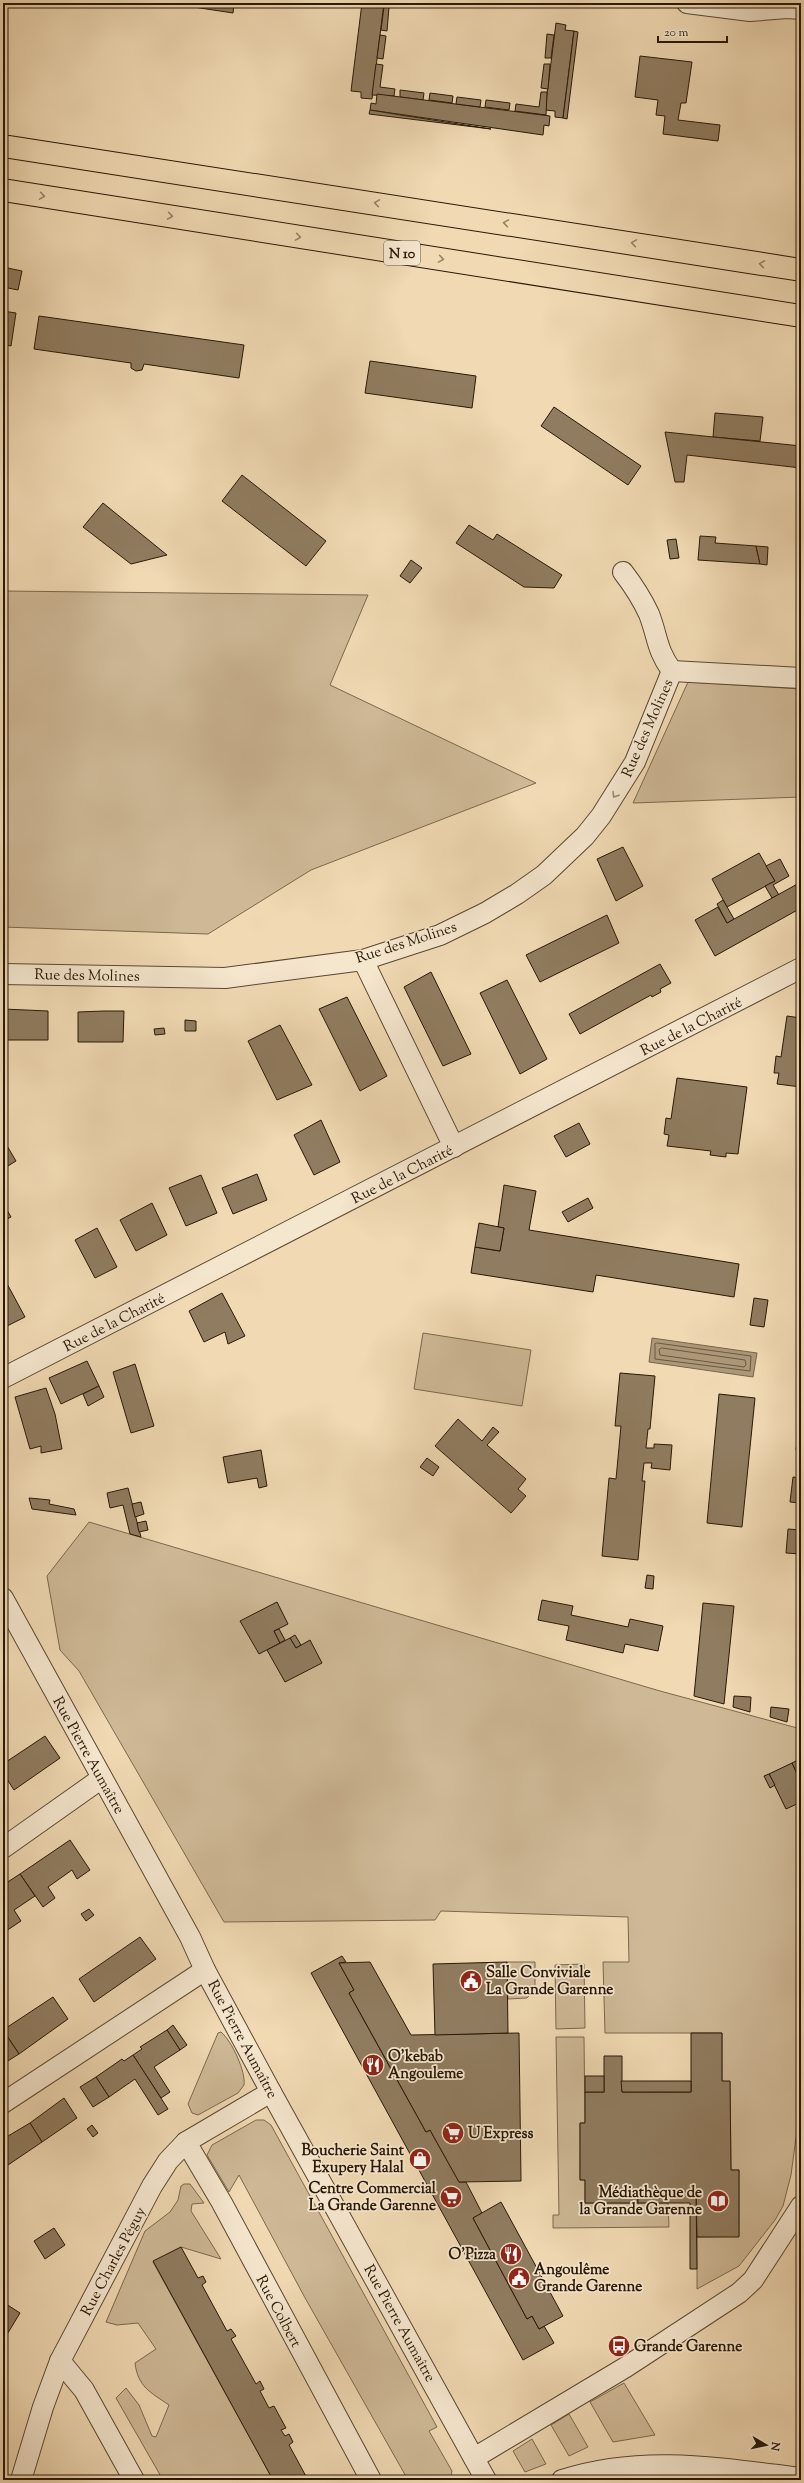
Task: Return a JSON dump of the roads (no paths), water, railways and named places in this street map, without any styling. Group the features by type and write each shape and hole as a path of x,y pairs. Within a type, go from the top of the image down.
{"highway":[{"path":"3,146 801,270"},
{"name":"N 10","path":"3,190 801,316"}],"street":[{"path":"687,3 750,11 787,8 801,9"},
{"path":"623,572 641,598 649,616 660,655 672,671"},
{"name":"Rue des Molines","path":"3,974 225,978 363,960 440,935 485,913 544,875 585,836 602,816 635,762 672,671 801,678"},
{"path":"363,960 454,1147"},
{"name":"Rue de la Charité","path":"3,1378 801,968"},
{"name":"Rue Pierre Aumaître","path":"3,1598 190,1937 271,2092 486,2480"},
{"path":"3,1848 102,1778"},
{"path":"3,2103 206,1970"},
{"name":"Rue Charles Péguy","path":"21,2480 43,2408 60,2361 152,2186 168,2161 186,2142 271,2092"},
{"name":"Rue Colbert","path":"186,2142 222,2203 371,2480"},
{"path":"474,2458 626,2367 739,2293 753,2280 794,2220 801,2206"},
{"path":"60,2361 84,2390 134,2480"},
{"path":"562,2480 638,2464 672,2464 801,2478"}],"water":[{"path":"652,1338 757,1353 753,1377 649,1362"}],"place":[{"name":"Salle Conviviale La Grande Garenne","path":"471,1981"},
{"name":"O'kebab Angouleme","path":"373,2065"},
{"name":"U Express","path":"453,2133"},
{"name":"Boucherie Saint Exupery Halal","path":"420,2159"},
{"name":"Centre Commercial La Grande Garenne","path":"451,2197"},
{"name":"Médiathèque de la Grande Garenne","path":"718,2201"},
{"name":"O'Pizza","path":"511,2254"},
{"name":"Angoulême Grande Garenne","path":"519,2278"},
{"name":"Grande Garenne","path":"619,2346"}]}
